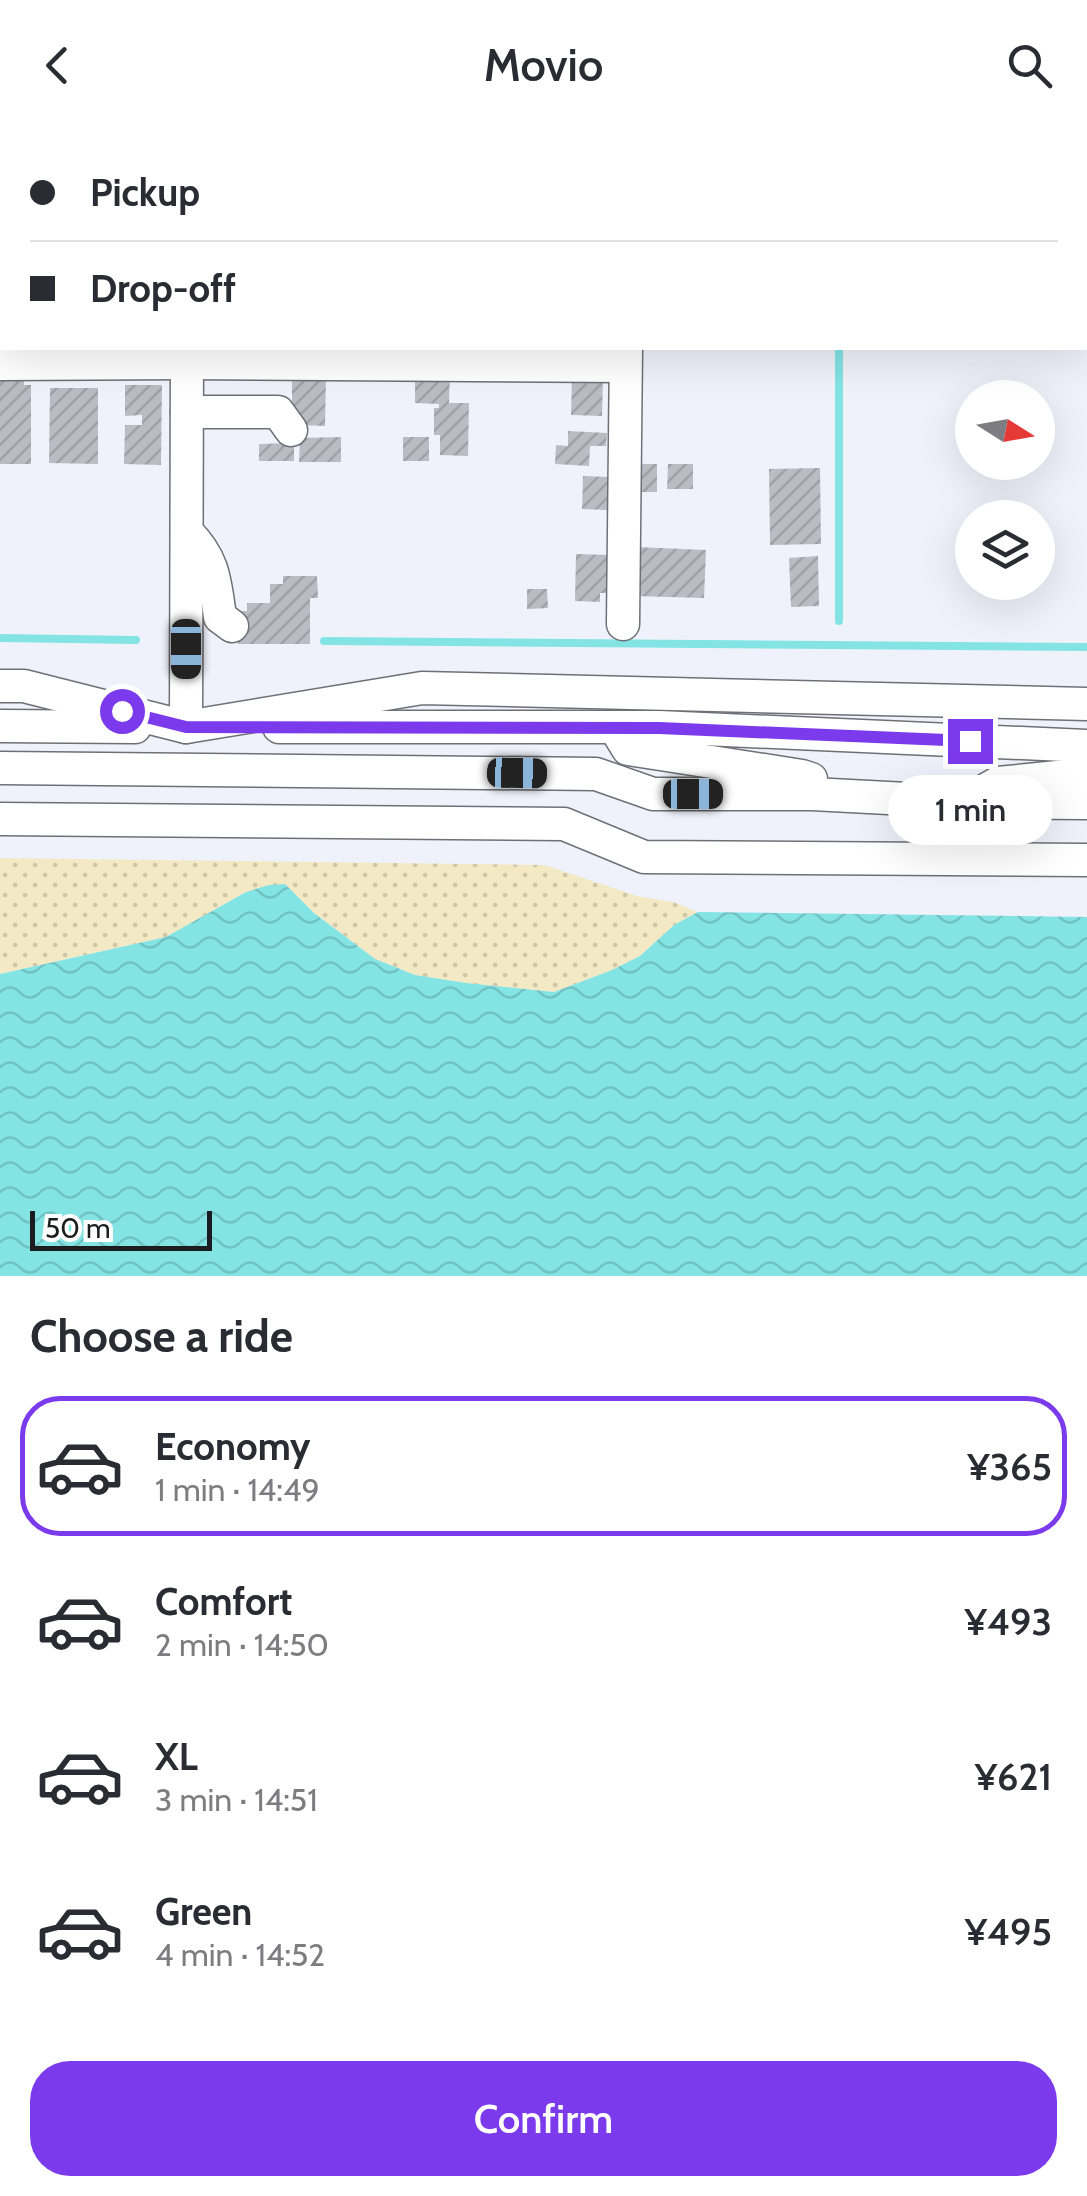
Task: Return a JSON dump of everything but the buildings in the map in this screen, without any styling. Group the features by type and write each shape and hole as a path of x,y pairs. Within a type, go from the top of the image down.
{"street":[{"path":"186,727 188,355"},
{"path":"0,364 188,355 279,364 626,357 623,624"},
{"path":"187,412 285,421 279,364"},
{"path":"187,532 198,542 214,572 220,617 232,626"},
{"path":"0,686 24,686 186,727 422,688 1087,704"},
{"path":"0,726 678,728 1087,746"},
{"path":"615,728 628,749 802,776 847,795"},
{"path":"0,768 596,774 653,794 847,795 1087,804"},
{"path":"964,802 998,783 1087,774"},
{"path":"0,819 564,824 644,857 1087,860"}],"sand":[{"path":"0,858 544,865 698,912 674,925 640,956 554,992 415,975 375,959 314,913 285,884 246,892 166,937 0,974"}],"water":[{"path":"285,884 314,913 375,959 415,975 554,992 640,956 674,925 698,912 1087,917 1087,1276 0,1276 0,974 166,937 246,892"}],"waterway":[{"path":"839,350 839,621"},
{"path":"0,638 136,640"},
{"path":"324,641 1087,647"}],"route":[{"path":"122,711 186,727 659,728 970,741"}]}
